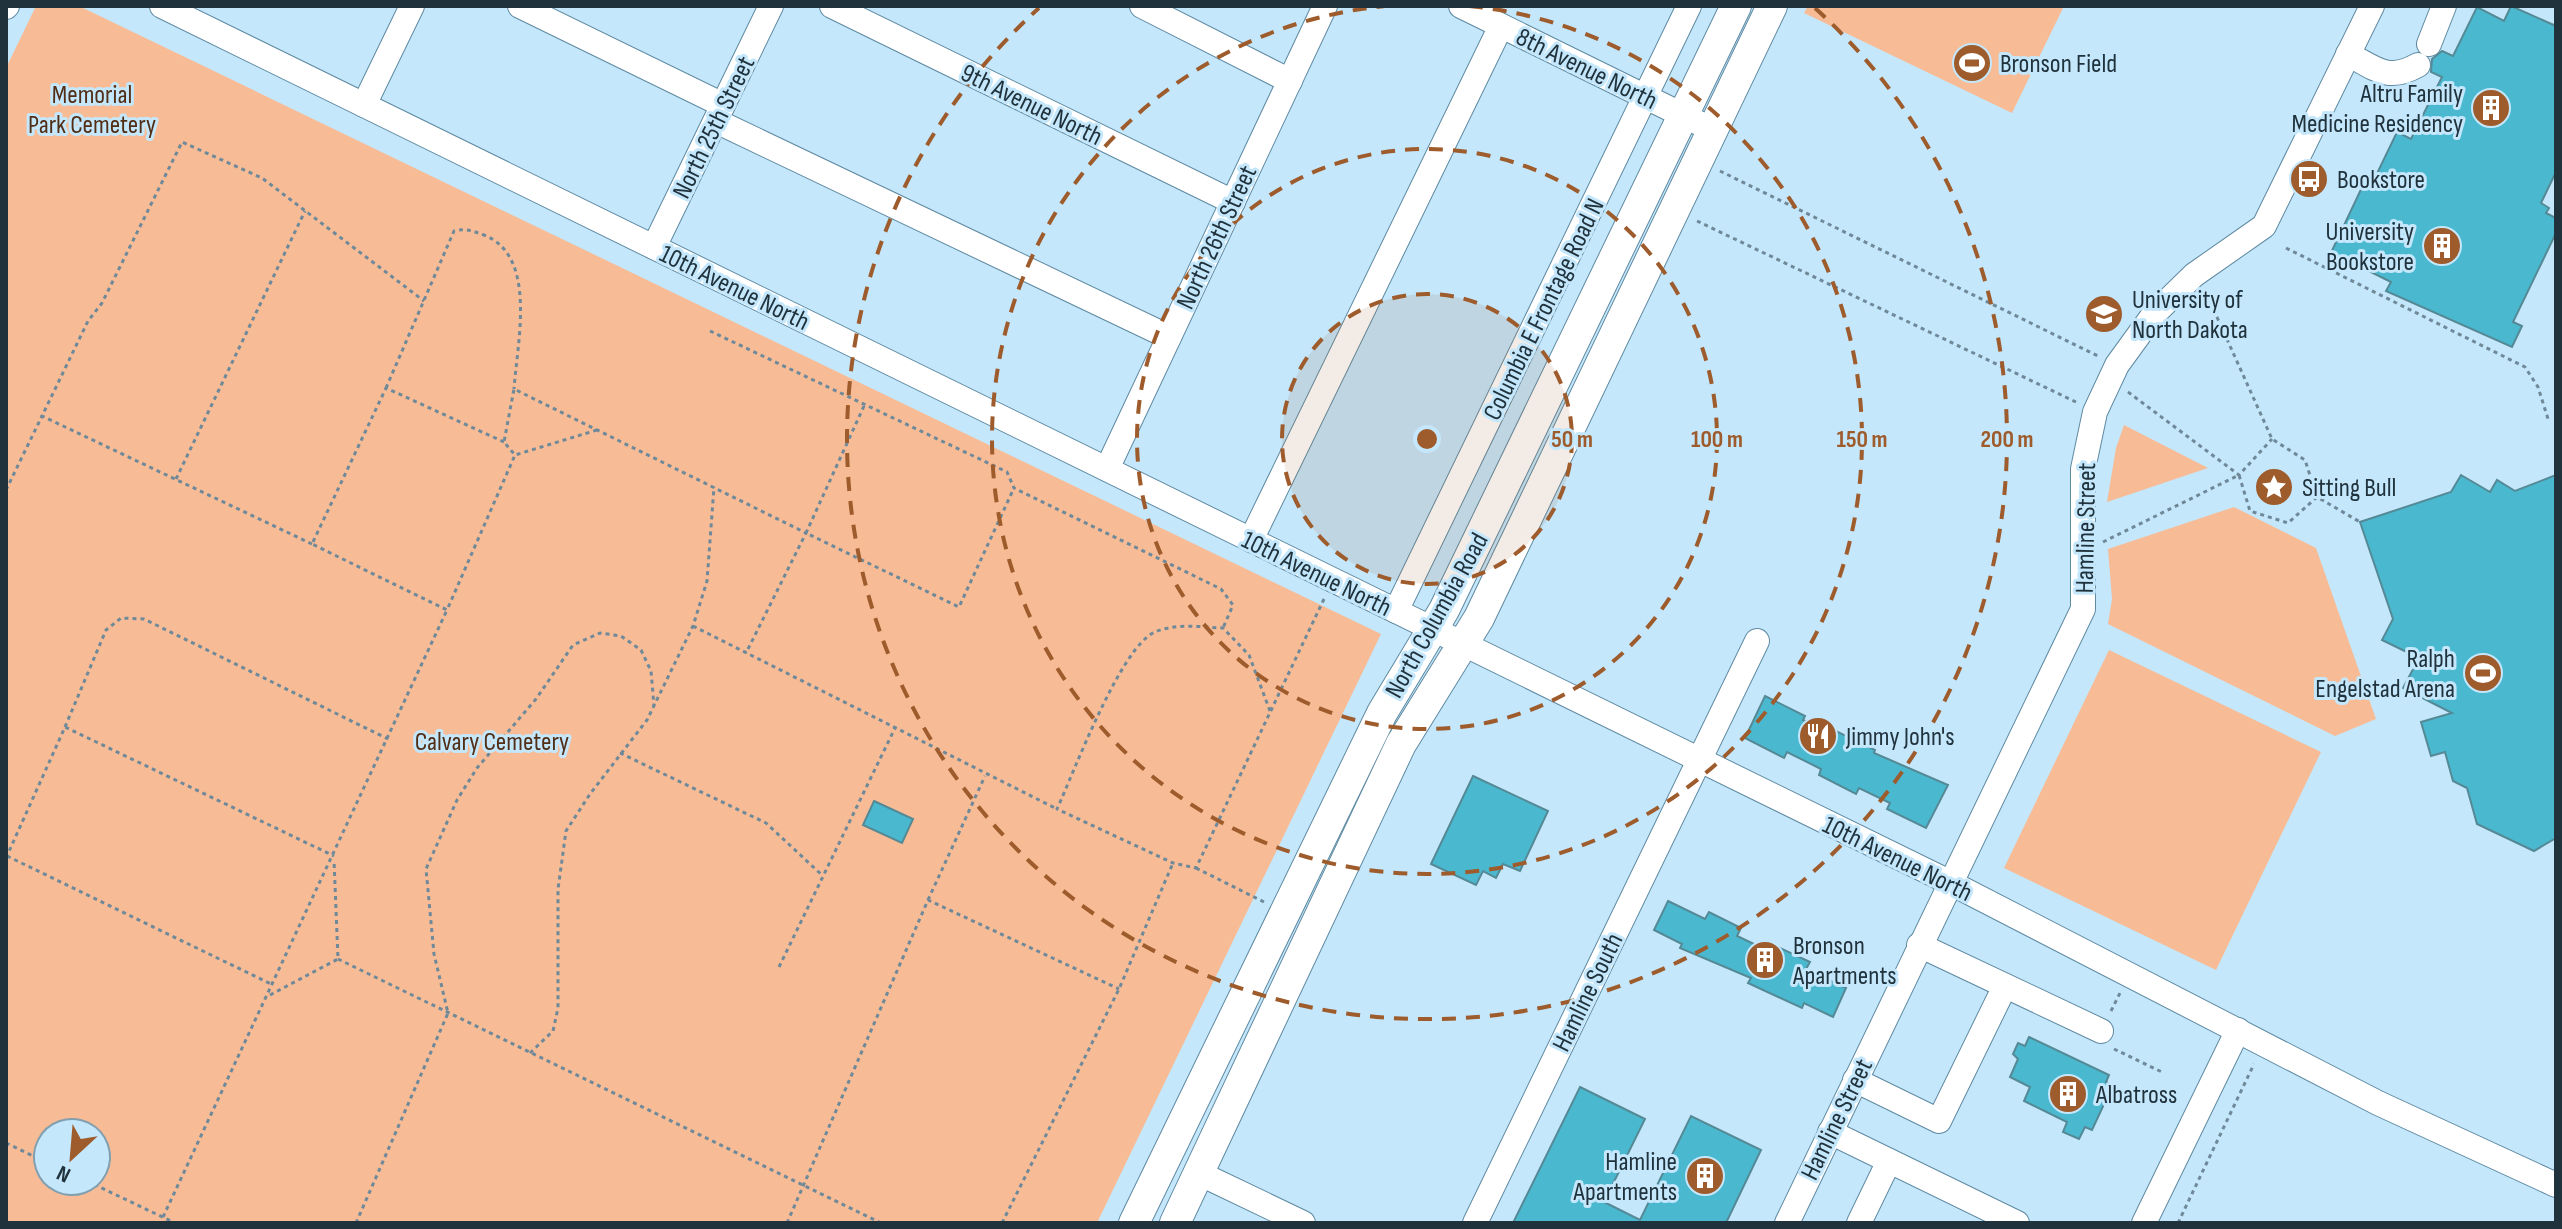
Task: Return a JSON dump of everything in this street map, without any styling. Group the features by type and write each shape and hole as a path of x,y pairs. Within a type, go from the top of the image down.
{"main road":[{"name":"North Columbia Road","path":"1134,1223 1382,713 1432,629 1736,6"},
{"name":"North Columbia Road","path":"1175,1223 1401,744 1463,645 1772,6"}],"street":[{"name":"10th Avenue North","path":"162,6 1698,762 1949,882 2378,1103 2556,1185"},
{"path":"364,105 412,6"},
{"path":"520,6 719,113 1169,337"},
{"name":"North 25th Street","path":"654,247 771,6"},
{"name":"9th Avenue North","path":"832,6 1233,202"},
{"path":"1142,6 1290,81"},
{"name":"North 26th Street","path":"1107,469 1325,6"},
{"name":"8th Avenue North","path":"1461,6 1713,130"},
{"name":"Columbia E Frontage Road N","path":"1396,611 1689,6"},
{"name":"Hamline Street","path":"1787,1223 2083,609 2080,549 2083,469 2095,412 2115,372 2154,314 2194,275 2264,226 2372,6"},
{"path":"2348,54 2383,73 2401,75 2424,55 2444,6"},
{"path":"1251,540 1501,26"},
{"name":"Hamline South","path":"1475,1223 1757,641"},
{"path":"1919,945 2101,1031"},
{"path":"1855,1080 1939,1121 2005,986"},
{"path":"2144,1223 2238,1030"},
{"path":"1830,1132 2017,1223"},
{"path":"1859,1223 1889,1161"},
{"path":"1209,1178 1303,1223"}],"path":[{"path":"6,490 88,321 102,303 182,142 262,178 424,301"},
{"path":"1710,166 2115,372 2239,475 2250,511 2288,523 2317,497"},
{"path":"176,479 305,211"},
{"path":"1687,216 2095,412"},
{"path":"312,544 386,388 454,231 466,228 499,241 518,269 520,317 514,389 504,442"},
{"path":"2286,248 2525,367 2538,387 2549,422"},
{"path":"2194,275 2211,302 2272,439 2305,460 2317,497 2360,522"},
{"path":"710,331 1007,472 1014,488 1221,589 1233,605 1223,628"},
{"path":"386,388 504,442 515,455"},
{"path":"514,389 959,607 1014,488"},
{"path":"746,653 806,533 864,404"},
{"path":"42,416 447,610"},
{"path":"163,1217 334,856 515,455 597,430"},
{"path":"2080,549 2106,541 2239,475 2272,439"},
{"path":"530,1053 553,1031 558,1008 558,889 566,831 654,706 693,626 707,581 714,487"},
{"path":"1196,868 1333,581"},
{"path":"273,985 6,857 106,630 121,618 144,619 388,739"},
{"path":"693,626 1057,809 1173,863 1196,868 1284,912"},
{"path":"1057,809 1129,654 1153,633 1179,626 1223,628 1249,655 1270,711"},
{"path":"356,1223 448,1013 434,954 426,869 457,800 477,768 536,699 573,645 600,633 621,636 641,650 651,671 654,706"},
{"path":"65,727 334,856"},
{"path":"779,967 895,728"},
{"path":"620,753 766,823 823,876"},
{"path":"787,1223 986,774"},
{"path":"334,856 338,959"},
{"path":"1002,1223 1119,989 1173,863"},
{"path":"928,900 1119,989"},
{"path":"338,959 881,1223"},
{"path":"268,996 338,959"},
{"path":"2178,1223 2264,1043"},
{"path":"6,1143 32,1155"},
{"path":"112,1193 175,1223"}],"green space":[{"name":"Calvary Cemetery","path":"36,6 79,6 1381,634 1097,1223 6,1223 6,68"},
{"name":"Bronson Field","path":"1808,6 2064,6 2012,113 1804,13"},
{"path":"2124,425 2208,468 2107,502 2116,448"},
{"path":"2234,507 2316,548 2376,719 2335,736 2108,624 2112,599 2108,549"},
{"path":"2109,650 2321,752 2216,970 2004,868"}],"building":[{"path":"2511,6 2556,26 2556,172 2541,203 2549,208 2546,213 2556,218 2556,233 2513,322 2522,326 2512,347 2386,291 2391,282 2353,263 2350,270 2328,259 2364,183 2371,186 2397,132 2411,139 2442,77 2431,72 2432,59 2442,51 2453,56 2477,7 2504,21"},
{"name":"Ralph Engelstad Arena","path":"2461,475 2490,492 2497,480 2515,491 2556,475 2556,838 2534,851 2477,824 2467,788 2453,781 2445,752 2431,756 2421,722 2452,713 2403,688 2419,658 2382,640 2393,619 2360,522 2451,492"},
{"path":"1765,696 1805,716 1803,720 1834,735 1836,731 1875,750 1874,753 1948,785 1926,828 1887,809 1890,803 1859,788 1856,794 1819,775 1821,769 1787,752 1784,758 1745,738"},
{"path":"1473,776 1548,811 1520,871 1503,864 1496,878 1483,871 1476,885 1431,864"},
{"path":"874,801 913,819 902,843 863,825"},
{"name":"Bronson Apartments","path":"1668,901 1705,919 1709,912 1741,928 1737,936 1775,954 1778,947 1810,962 1806,969 1846,988 1833,1017 1804,1003 1802,1008 1748,983 1751,978 1680,948 1682,944 1654,930"},
{"name":"Albatross","path":"2029,1037 2109,1075 2106,1082 2113,1085 2092,1130 2085,1127 2079,1139 2063,1132 2067,1122 2024,1101 2030,1087 2010,1077 2018,1059 2013,1054 2018,1043 2025,1046"},
{"name":"Hamline Apartments","path":"1580,1087 1645,1119 1604,1202 1640,1220 1691,1116 1761,1150 1726,1223 1513,1223"}],"place":[{"name":"Bronson Field","path":"1972,63"},
{"name":"Altru Family Medicine Residency","path":"2491,108"},
{"name":"Bookstore","path":"2309,179"},
{"name":"University Bookstore","path":"2442,246"},
{"name":"University of North Dakota","path":"2104,314"},
{"name":"Sitting Bull","path":"2274,487"},
{"name":"Ralph Engelstad Arena","path":"2483,673"},
{"name":"Jimmy John's","path":"1818,736"},
{"name":"Bronson Apartments","path":"1765,960"},
{"name":"Albatross","path":"2068,1094"},
{"name":"Hamline Apartments","path":"1705,1176"}],"park label":[{"name":"Memorial Park Cemetery","path":"92,109"}]}
